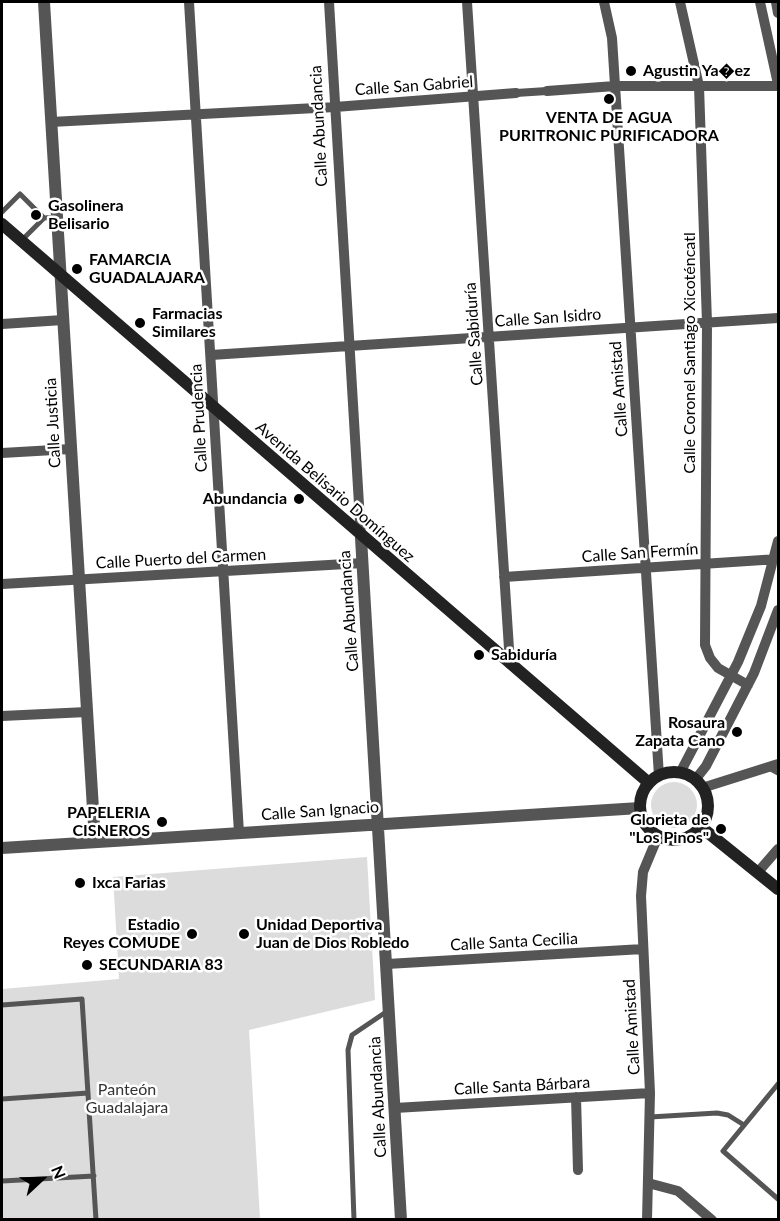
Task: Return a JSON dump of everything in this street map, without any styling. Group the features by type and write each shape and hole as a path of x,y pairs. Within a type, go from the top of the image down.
{"main road":[{"name":"Avenida Belisario Domínguez","path":"2,224 20,242 510,664 654,779"},
{"path":"680,773 699,784 707,804 701,827 690,836 680,840 658,836 643,819 640,808 644,790 654,779 680,773"},
{"path":"701,827 778,889"}],"street":[{"name":"Calle Justicia","path":"44,2 95,842"},
{"name":"Calle Prudencia","path":"189,2 239,833"},
{"name":"Calle Abundancia","path":"328,2 362,537 401,1220"},
{"name":"Calle Sabiduría","path":"467,2 510,664"},
{"name":"Calle Amistad","path":"604,2 612,38 646,567 654,779"},
{"name":"Calle Coronel Santiago Xicoténcatl","path":"680,2 699,86 707,323 705,645 713,663 748,685"},
{"path":"760,2 778,85"},
{"path":"776,2 778,13"},
{"name":"Calle San Gabriel","path":"51,122 335,107 615,86 778,85"},
{"name":"Calle San Isidro","path":"211,355 778,318"},
{"path":"2,324 63,320"},
{"path":"2,453 71,449"},
{"path":"680,773 731,675 761,606 777,559 778,541"},
{"name":"Calle San Fermín","path":"504,577 777,559"},
{"name":"Calle Puerto del Carmen","path":"2,584 363,563"},
{"path":"699,784 748,685 778,610"},
{"path":"2,716 87,712"},
{"path":"699,784 778,764"},
{"name":"Calle San Ignacio","path":"2,848 640,808"},
{"name":"Calle Amistad","path":"647,1220 650,1093 641,896 643,872 658,836"},
{"path":"758,872 778,849"},
{"name":"Calle Santa Cecilia","path":"387,964 643,949"},
{"name":"Calle Santa Bárbara","path":"395,1108 650,1093"},
{"path":"576,1097 578,1170"},
{"path":"648,1183 678,1191 712,1220"}],"lane":[{"path":"2,212 20,194 44,218"},
{"path":"20,242 44,218 57,217"},
{"path":"767,767 778,773"},
{"path":"2,1005 82,999 96,1220"},
{"path":"354,1220 348,1050 352,1035 389,1009"},
{"path":"778,1084 723,1152 778,1199"},
{"path":"2,1099 88,1093"},
{"path":"650,1117 717,1113 728,1115 744,1125"},
{"path":"2,1181 94,1176"}],"green space":[{"path":"674,782 690,789 697,805 690,821 674,828 658,821 651,805 658,789"},
{"name":"Panteón Guadalajara","path":"367,857 375,1000 249,1030 260,1219 2,1220 2,989 119,979 113,877"}],"place":[{"name":"Agustin Ya�ez","path":"631,71"},
{"name":"VENTA DE AGUA PURITRONIC PURIFICADORA","path":"609,99"},
{"name":"Gasolinera Belisario","path":"36,215"},
{"name":"FAMARCIA GUADALAJARA","path":"77,269"},
{"name":"Farmacias Similares","path":"140,323"},
{"name":"Abundancia","path":"299,499"},
{"name":"Sabiduría","path":"479,655"},
{"name":"Rosaura Zapata Cano","path":"737,732"},
{"name":"PAPELERIA CISNEROS","path":"162,822"},
{"name":"Glorieta de \"Los Pinos\"","path":"721,829"},
{"name":"Ixca Farias","path":"80,883"},
{"name":"Estadio Reyes COMUDE","path":"192,934"},
{"name":"Unidad Deportiva Juan de Dios Robledo","path":"244,934"},
{"name":"SECUNDARIA 83","path":"87,965"}]}
